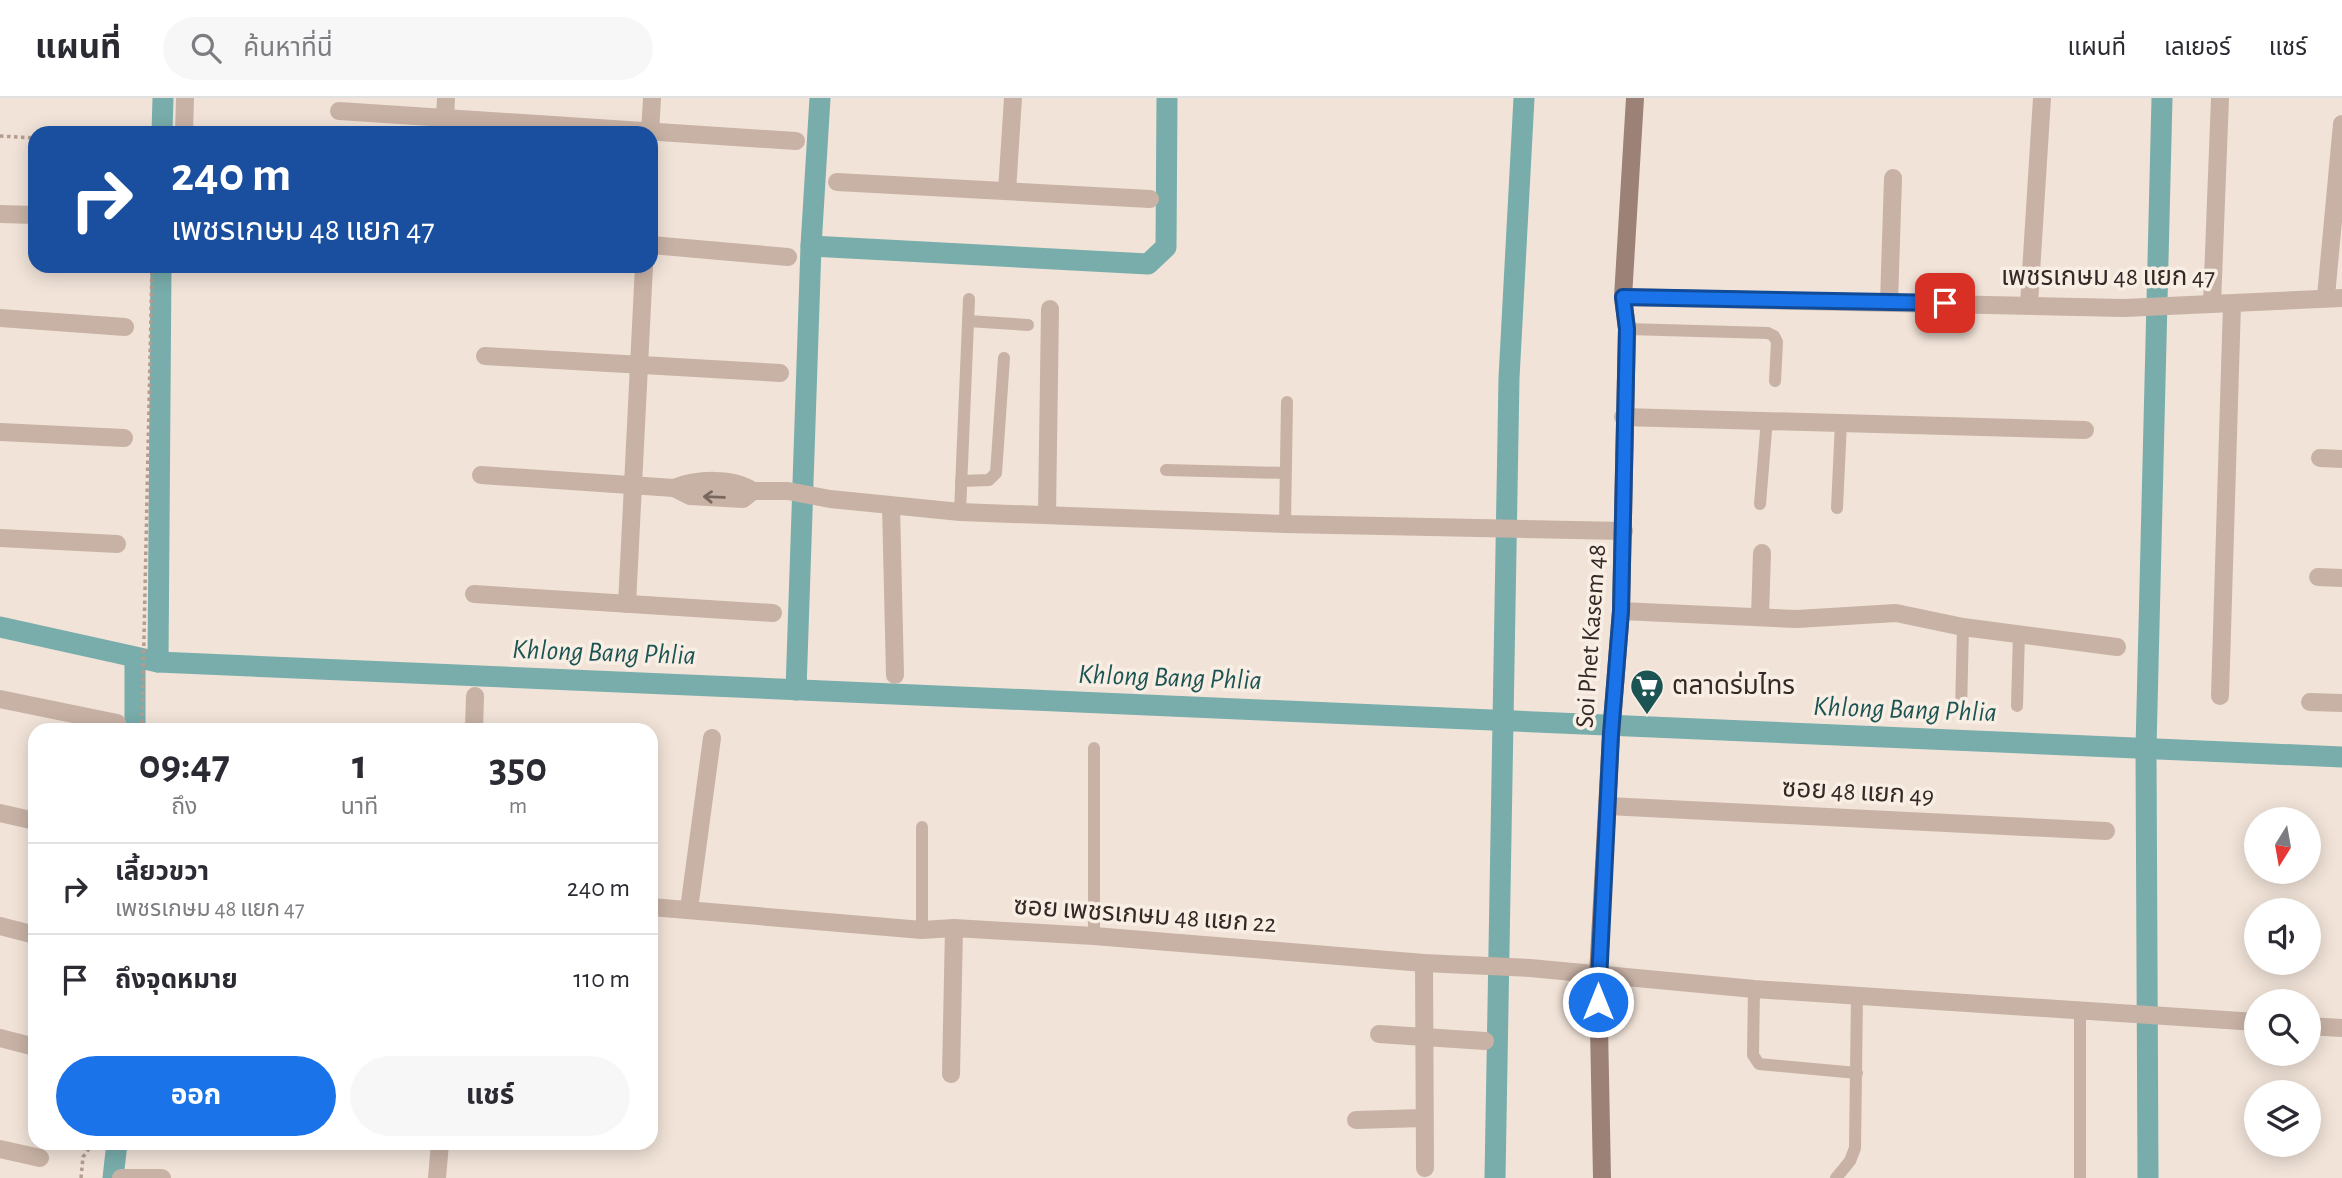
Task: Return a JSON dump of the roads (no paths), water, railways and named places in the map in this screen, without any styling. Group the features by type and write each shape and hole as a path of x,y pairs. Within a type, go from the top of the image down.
{"street":[{"path":"184,126 185,98"},
{"path":"445,118 446,98"},
{"path":"650,126 652,98"},
{"path":"1007,191 1013,98"},
{"name":"Soi Phet Kasem 48","path":"1602,1178 1598,976 1612,714 1621,611 1624,531 1623,417 1627,329 1623,297 1634,98"},
{"path":"2029,304 2042,98"},
{"path":"2212,304 2220,98"},
{"path":"339,111 562,126"},
{"path":"2334,297 2342,124"},
{"path":"658,132 796,141"},
{"path":"1889,303 1894,178"},
{"path":"837,182 1150,199"},
{"path":"0,214 28,215"},
{"path":"658,246 788,257"},
{"path":"627,604 644,273"},
{"name":"เพชรเกษม 48 แยก 47","path":"1623,297 2124,308 2334,297"},
{"path":"2220,696 2232,304"},
{"path":"1047,514 1050,309"},
{"path":"0,318 125,327"},
{"path":"485,356 780,373"},
{"path":"1623,417 2085,430"},
{"path":"0,432 124,439"},
{"path":"2320,458 2342,459"},
{"path":"481,475 674,488 690,496 743,499 753,491 788,491 830,499 960,512 1285,524 1624,531"},
{"path":"891,506 895,675"},
{"path":"0,538 117,544"},
{"path":"1760,617 1762,553"},
{"path":"2318,577 2342,578"},
{"path":"474,594 773,612"},
{"path":"1621,611 1811,619 1896,613 1963,627 2117,647"},
{"path":"474,723 475,696"},
{"path":"0,699 117,723"},
{"path":"2310,702 2342,703"},
{"path":"689,909 712,738"},
{"name":"ซอย 48 แยก 49","path":"1608,806 2106,831"},
{"path":"0,813 28,819"},
{"name":"ซอย เพชรเกษม 48 แยก 22","path":"658,907 922,930 954,928 1094,936 1424,963 1530,968 1754,989 2080,1008 2244,1021"},
{"path":"0,926 28,933"},
{"path":"951,1074 954,928"},
{"path":"1424,963 1424,1168"},
{"path":"2321,1027 2342,1028"},
{"path":"1379,1034 1485,1041"},
{"path":"0,1038 28,1045"},
{"path":"1356,1120 1424,1118"},
{"path":"0,1149 40,1158"},
{"path":"437,1178 439,1150"},
{"path":"121,1178 162,1178"}],"lane":[{"path":"960,512 969,299"},
{"path":"968,321 1028,325"},
{"path":"1627,329 1768,333 1774,336 1777,342 1776,381"},
{"path":"961,481 989,481 996,474 1004,358"},
{"path":"1285,524 1287,402"},
{"path":"1760,504 1767,419"},
{"path":"1837,508 1841,422"},
{"path":"1167,470 1285,473"},
{"path":"1961,711 1963,627"},
{"path":"2017,706 2019,633"},
{"path":"1094,748 1094,936"},
{"path":"922,827 922,930"},
{"path":"1754,989 1754,1055 1759,1064 1857,1073"},
{"path":"1836,1178 1850,1161 1856,1148 1857,995"},
{"path":"2080,1008 2080,1178"}],"waterway":[{"path":"162,126 163,98"},
{"path":"796,690 811,246 820,98"},
{"path":"811,246 1148,264 1166,247 1167,98"},
{"path":"1495,1178 1509,378 1524,98"},
{"path":"2148,1178 2146,748 2162,98"},
{"path":"158,662 161,273"},
{"name":"Khlong Bang Phlia","path":"0,627 158,662 2342,757"},
{"path":"135,659 135,723"},
{"path":"113,1178 116,1150"}],"place":[{"name":"ตลาดร่มไทร","path":"1647,716"}]}
